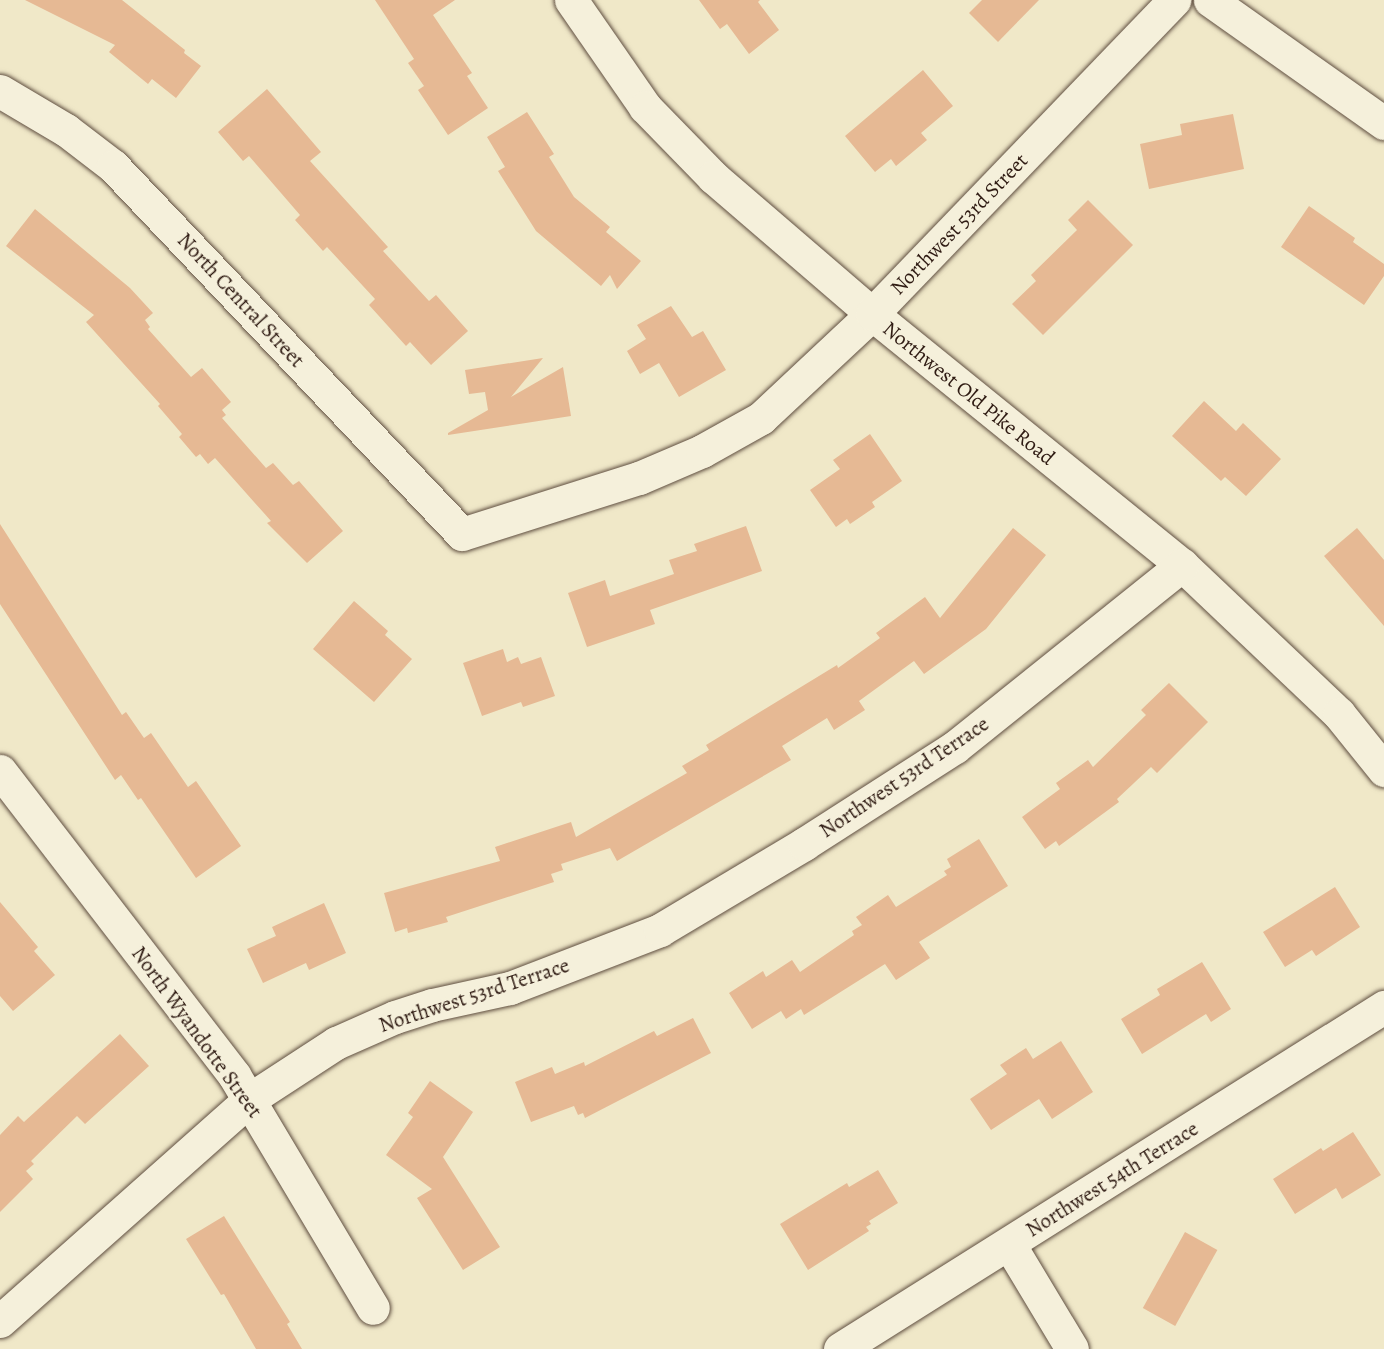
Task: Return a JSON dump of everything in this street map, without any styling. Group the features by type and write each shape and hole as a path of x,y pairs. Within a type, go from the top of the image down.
{"street":[{"name":"Northwest Old Pike Road","path":"571,0 645,107 713,177 872,314 1182,565 1339,714 1384,770"},
{"name":"Northwest 53rd Street","path":"462,534 639,478 702,452 761,418 872,314 1174,0"},
{"path":"1210,0 1384,123"},
{"name":"North Central Street","path":"0,91 66,130 113,166 462,534"},
{"name":"Northwest 53rd Terrace","path":"0,1321 250,1099 336,1043 395,1017 442,1002 510,988 660,930 804,844 955,747 1182,565"},
{"name":"North Wyandotte Street","path":"0,771 234,1075 373,1308"},
{"name":"Northwest 54th Terrace","path":"840,1349 1384,1007"},
{"path":"1009,1244 1072,1349"}],"building":[{"path":"25,0 122,0 185,50 184,53 201,66 176,98 152,79 148,84 109,52 115,45"},
{"path":"375,0 455,0 433,15 472,73 467,76 488,108 448,135 418,90 424,86 408,63 414,59"},
{"path":"699,0 760,0 758,2 779,30 749,54 727,24 720,29"},
{"path":"982,0 1039,0 998,42 969,13"},
{"path":"923,70 953,106 921,133 927,140 896,166 891,159 875,172 845,136"},
{"path":"267,89 321,152 310,161 388,247 383,251 429,301 436,295 468,331 431,365 410,342 406,346 369,305 375,299 327,247 323,251 295,220 300,215 249,156 243,161 218,132"},
{"path":"527,112 554,154 549,157 574,197 610,227 606,232 641,261 617,289 610,275 601,286 536,231 498,171 505,167 487,137"},
{"path":"1233,114 1244,169 1149,189 1140,144 1182,135 1180,124"},
{"path":"1088,200 1133,245 1043,335 1012,304 1036,281 1031,275 1077,230 1068,220"},
{"path":"1309,206 1355,238 1353,242 1384,264 1384,276 1364,305 1281,247"},
{"path":"35,209 130,288 153,313 145,320 150,327 148,329 191,377 202,368 231,402 222,410 226,415 222,418 266,468 273,463 293,485 299,481 343,531 307,563 267,523 271,521 215,458 208,464 200,454 196,457 179,437 182,434 158,406 160,404 86,322 94,315 6,246"},
{"path":"671,306 692,337 703,331 726,370 679,397 659,363 640,374 627,351 646,339 637,325"},
{"path":"543,358 511,397 563,367 571,416 448,435 488,410 485,392 469,394 465,370"},
{"path":"1204,401 1236,431 1243,423 1281,459 1246,496 1225,477 1221,481 1172,436"},
{"path":"870,434 902,481 872,502 875,507 850,524 847,519 836,527 810,490 840,469 833,460"},
{"path":"0,524 122,715 126,712 144,738 151,733 188,787 196,781 241,846 196,878 141,798 138,800 121,775 115,780 0,604"},
{"path":"746,526 762,571 650,610 655,624 587,647 568,593 605,580 610,596 674,574 669,560 697,551 694,544"},
{"path":"1013,528 1046,555 986,629 924,674 914,661 859,701 865,710 834,730 827,718 782,746 791,760 617,861 610,848 561,864 563,870 551,874 554,882 446,917 448,922 408,933 407,928 395,932 384,893 500,861 495,847 571,822 576,837 687,773 682,766 709,750 706,745 837,665 838,668 880,638 876,633 925,597 940,618"},
{"path":"1357,528 1384,560 1384,626 1324,556"},
{"path":"354,601 388,631 385,635 412,659 374,702 313,649"},
{"path":"503,649 507,662 518,657 521,664 541,657 555,696 523,707 521,702 482,716 463,663"},
{"path":"1169,683 1208,722 1157,773 1151,767 1117,799 1119,802 1059,846 1056,841 1045,849 1022,817 1060,789 1056,783 1088,760 1093,767 1146,715 1141,710"},
{"path":"979,839 1008,886 919,942 930,958 896,980 885,964 804,1015 801,1009 786,1019 781,1011 752,1029 729,993 763,971 766,977 792,960 800,972 854,935 852,931 862,925 856,917 888,895 896,907 947,875 944,871 951,867 947,859"},
{"path":"1335,887 1360,927 1316,956 1312,950 1285,967 1263,932"},
{"path":"0,902 38,947 34,951 55,975 13,1011 0,996"},
{"path":"324,903 346,953 309,970 306,963 263,983 247,949 276,936 272,927"},
{"path":"1202,962 1231,1009 1211,1022 1206,1014 1142,1054 1121,1019 1160,995 1157,989"},
{"path":"693,1018 711,1053 585,1118 583,1113 578,1115 574,1106 531,1122 515,1082 552,1067 555,1074 584,1062 585,1066 654,1031 657,1036"},
{"path":"120,1034 149,1066 85,1124 77,1116 31,1161 34,1164 26,1171 33,1179 0,1212 0,1135 18,1116 24,1122"},
{"path":"1061,1041 1093,1092 1052,1119 1039,1099 991,1130 970,1099 1007,1074 1000,1065 1026,1048 1033,1059"},
{"path":"430,1081 473,1112 443,1157 500,1247 463,1270 417,1198 432,1189 386,1155 413,1117 408,1113"},
{"path":"1353,1132 1381,1175 1342,1199 1336,1188 1295,1214 1273,1179 1321,1148 1323,1151"},
{"path":"878,1170 898,1203 869,1221 871,1224 866,1227 869,1231 808,1270 780,1224 847,1183 849,1187"},
{"path":"224,1216 290,1322 287,1324 302,1349 256,1349 224,1294 221,1295 186,1239"},
{"path":"1185,1232 1217,1250 1175,1326 1143,1308"}]}
